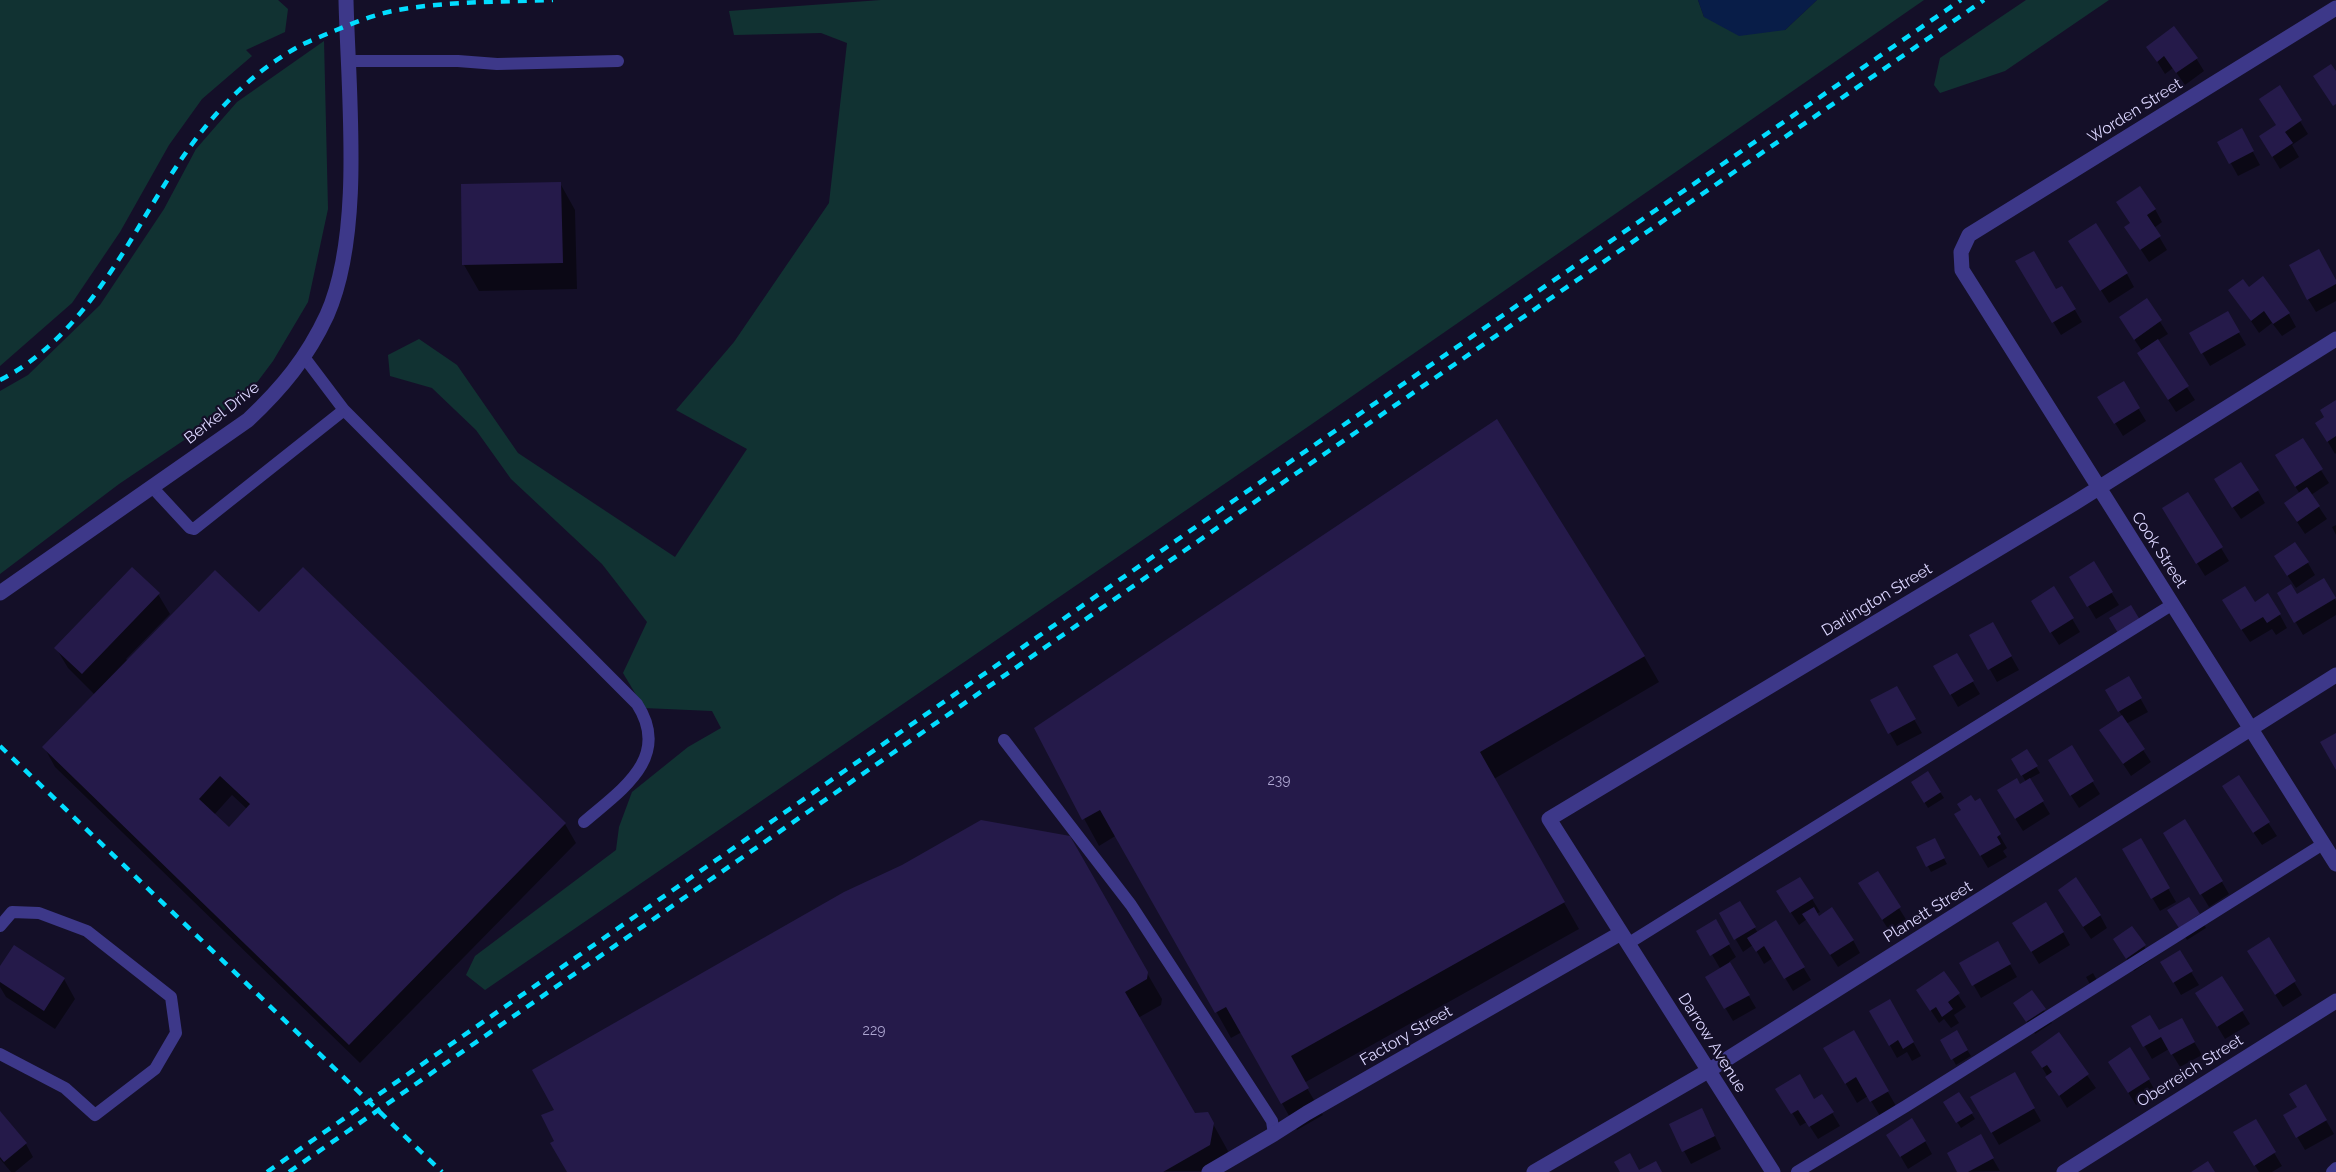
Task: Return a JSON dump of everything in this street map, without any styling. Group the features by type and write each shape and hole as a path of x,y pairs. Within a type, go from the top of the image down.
{"street":[{"name":"Berkel Drive","path":"0,593 248,420 279,391 304,357 327,314 340,271 348,223 350,167 346,0"},
{"name":"Worden Street","path":"1961,252 1969,234 2336,8"},
{"name":"Cook Street","path":"1961,252 1962,270 2097,488 2173,604 2336,864"},
{"name":"Darlington Street","path":"1625,938 1549,819 2097,488 2336,339"},
{"name":"Planett Street","path":"1534,1172 1708,1071 2336,675"},
{"name":"Darrow Avenue","path":"1625,938 1773,1172"},
{"name":"Factory Street","path":"1209,1172 1317,1107 1625,938"},
{"name":"Oberreich Street","path":"2064,1172 2336,1001"}],"lane":[{"path":"347,61 458,61 497,64 618,61"},
{"path":"304,357 344,410 637,704 646,718 649,748 641,767 628,784 584,822"},
{"path":"152,487 190,528 194,529 344,410"},
{"path":"1625,938 2173,604"},
{"path":"1004,740 1131,905 1272,1121 1274,1134"},
{"path":"1797,1172 1937,1087 2323,844"},
{"path":"0,926 12,912 39,913 87,931 171,997 176,1033 155,1069 95,1115 64,1088 0,1054"},
{"path":"2332,1172 2336,1168"}],"green space":[{"path":"0,0 278,0 288,9 285,32 246,50 252,56 202,99 169,145 120,232 72,303 0,366"},
{"path":"881,0 1698,0 1704,17 1785,30 1817,0 1924,0 1309,426 485,990 466,975 475,956 616,850 619,827 632,792 688,747 721,728 712,711 644,708 623,673 647,622 602,564 511,479 476,430 432,388 390,376 388,355 419,339 457,365 518,453 675,557 747,449 676,410 734,342 829,203 847,43 821,33 734,35 729,11"},
{"path":"2026,0 2109,0 2005,71 1940,93 1934,85 1940,58"},
{"path":"324,41 328,209 308,302 273,361 258,381 211,422 119,484 0,574 0,391 28,375 100,305 164,209 196,149 237,102"}],"water":[{"path":"1698,0 1817,0 1785,30 1739,36 1704,17"}],"building":[{"path":"2174,26 2198,58 2176,73 2164,56 2157,62 2146,47"},
{"path":"2331,64 2336,71 2336,104 2333,106 2313,76"},
{"path":"2280,85 2302,120 2285,132 2293,143 2272,157 2259,136 2276,125 2259,99"},
{"path":"2242,128 2254,151 2229,164 2217,142"},
{"path":"561,182 563,263 462,265 461,184"},
{"path":"2140,186 2156,209 2147,215 2161,236 2140,250 2124,227 2130,223 2116,202"},
{"path":"2096,223 2128,273 2100,291 2068,241"},
{"path":"2319,249 2336,284 2307,300 2289,265"},
{"path":"2034,251 2056,289 2062,286 2076,309 2052,323 2015,261"},
{"path":"2263,276 2290,313 2273,324 2264,311 2251,321 2228,290 2243,279 2249,287"},
{"path":"2147,298 2162,320 2134,340 2119,317"},
{"path":"2228,311 2240,332 2201,354 2189,333"},
{"path":"2158,339 2189,386 2168,400 2137,353"},
{"path":"2124,381 2140,408 2114,424 2097,397"},
{"path":"2336,400 2336,436 2327,442 2315,423 2324,417 2320,410"},
{"path":"1497,419 1645,656 1480,752 1565,902 1291,1056 1309,1088 1281,1104 1226,1007 1215,1013 1100,810 1082,820 1034,728"},
{"path":"2303,438 2323,469 2295,487 2275,455"},
{"path":"2241,462 2259,490 2232,508 2214,479"},
{"path":"2307,487 2320,506 2297,522 2284,503"},
{"path":"2188,492 2223,547 2196,564 2162,508"},
{"path":"2295,542 2309,562 2287,576 2274,556"},
{"path":"2094,561 2113,592 2087,607 2069,577"},
{"path":"132,567 160,593 82,674 54,648"},
{"path":"303,567 566,823 349,1045 42,747 215,570 259,612","holes":["220,776 250,804 229,827 199,799"]},
{"path":"2324,578 2336,598 2294,623 2277,593 2291,584 2297,594"},
{"path":"2054,586 2074,618 2050,633 2031,601"},
{"path":"2245,586 2255,602 2268,593 2281,614 2267,623 2263,617 2241,630 2222,600"},
{"path":"2131,605 2140,620 2118,633 2109,618"},
{"path":"1993,622 2012,656 1988,670 1969,635"},
{"path":"1957,653 1974,681 1950,695 1933,666"},
{"path":"2129,676 2142,698 2118,712 2105,690"},
{"path":"1897,686 1916,719 1888,734 1870,700"},
{"path":"2122,715 2145,749 2123,764 2099,730"},
{"path":"2336,733 2336,770 2320,742"},
{"path":"2072,745 2094,781 2070,796 2048,760"},
{"path":"2027,749 2038,766 2021,776 2011,759"},
{"path":"1928,771 1941,792 1924,803 1911,782"},
{"path":"2239,775 2270,822 2253,833 2222,786"},
{"path":"2017,778 2020,784 2030,778 2044,801 2015,819 1997,790"},
{"path":"1971,795 1975,801 1980,798 2001,834 1997,837 2001,844 1980,856 1954,814 1961,810 1957,804"},
{"path":"2185,819 2223,881 2200,895 2163,833"},
{"path":"981,820 1070,836 1148,972 1147,979 1125,992 1195,1113 1208,1112 1214,1123 1210,1145 1163,1172 567,1172 550,1143 554,1141 541,1115 554,1110 532,1070 844,892 902,865"},
{"path":"1935,838 1945,858 1926,867 1916,847"},
{"path":"2141,838 2170,888 2151,899 2122,849"},
{"path":"1878,871 1901,907 1882,920 1858,883"},
{"path":"1800,877 1814,898 1790,913 1776,891"},
{"path":"2076,877 2101,915 2083,927 2058,890"},
{"path":"2189,897 2200,914 2179,928 2167,910"},
{"path":"1740,901 1756,927 1734,940 1719,913"},
{"path":"2046,902 2064,932 2031,952 2012,923"},
{"path":"1814,907 1819,916 1832,907 1854,940 1830,955 1802,914"},
{"path":"1716,919 1730,944 1710,956 1696,931"},
{"path":"1776,920 1805,967 1784,979 1764,946 1756,952 1747,938"},
{"path":"2132,926 2146,945 2126,959 2113,939"},
{"path":"2269,937 2296,981 2275,995 2247,951"},
{"path":"1998,941 2011,964 1972,986 1959,963"},
{"path":"14,945 65,978 44,1011 0,982 0,966"},
{"path":"2180,950 2193,971 2173,983 2160,962"},
{"path":"1730,962 1750,995 1724,1009 1705,977"},
{"path":"1944,971 1960,993 1948,1002 1953,1009 1942,1017 1936,1007 1930,1011 1916,990"},
{"path":"2222,976 2244,1010 2217,1027 2195,993"},
{"path":"2032,990 2046,1009 2026,1022 2013,1003"},
{"path":"1890,999 1914,1042 1903,1049 1898,1040 1889,1046 1869,1011"},
{"path":"2150,1015 2159,1030 2182,1018 2195,1042 2171,1055 2161,1037 2143,1047 2131,1026"},
{"path":"1854,1030 1889,1091 1870,1102 1856,1077 1845,1084 1823,1048"},
{"path":"1957,1030 1968,1050 1951,1060 1940,1040"},
{"path":"2059,1032 2089,1074 2059,1096 2045,1077 2052,1072 2047,1065 2042,1068 2031,1052"},
{"path":"2130,1047 2150,1079 2128,1093 2108,1062"},
{"path":"2015,1072 2035,1108 1991,1133 1970,1097"},
{"path":"1800,1074 1814,1099 1822,1094 1834,1112 1809,1127 1798,1110 1791,1114 1775,1089"},
{"path":"2306,1084 2327,1120 2296,1138 2283,1115 2297,1107 2289,1094"},
{"path":"1959,1092 1973,1113 1956,1123 1943,1102"},
{"path":"1702,1108 1715,1136 1682,1152 1669,1124"},
{"path":"0,1111 27,1143 4,1162 0,1157"},
{"path":"1912,1118 1926,1141 1900,1157 1886,1135"},
{"path":"2256,1119 2276,1152 2254,1166 2233,1132"},
{"path":"1981,1134 1994,1158 1968,1172 1957,1172 1947,1153"},
{"path":"1630,1153 1639,1170 1656,1161 1662,1172 1620,1172 1614,1162"},
{"path":"2208,1161 2215,1172 2191,1172"}],"railway":[{"path":"0,380 41,353 77,317 107,277 167,181 203,130 244,85 269,66 308,42 354,23 389,12 456,3 553,0"},
{"path":"267,1172 1236,499 1961,0"},
{"path":"289,1172 1243,510 1984,0"},
{"path":"0,746 442,1172"}]}
